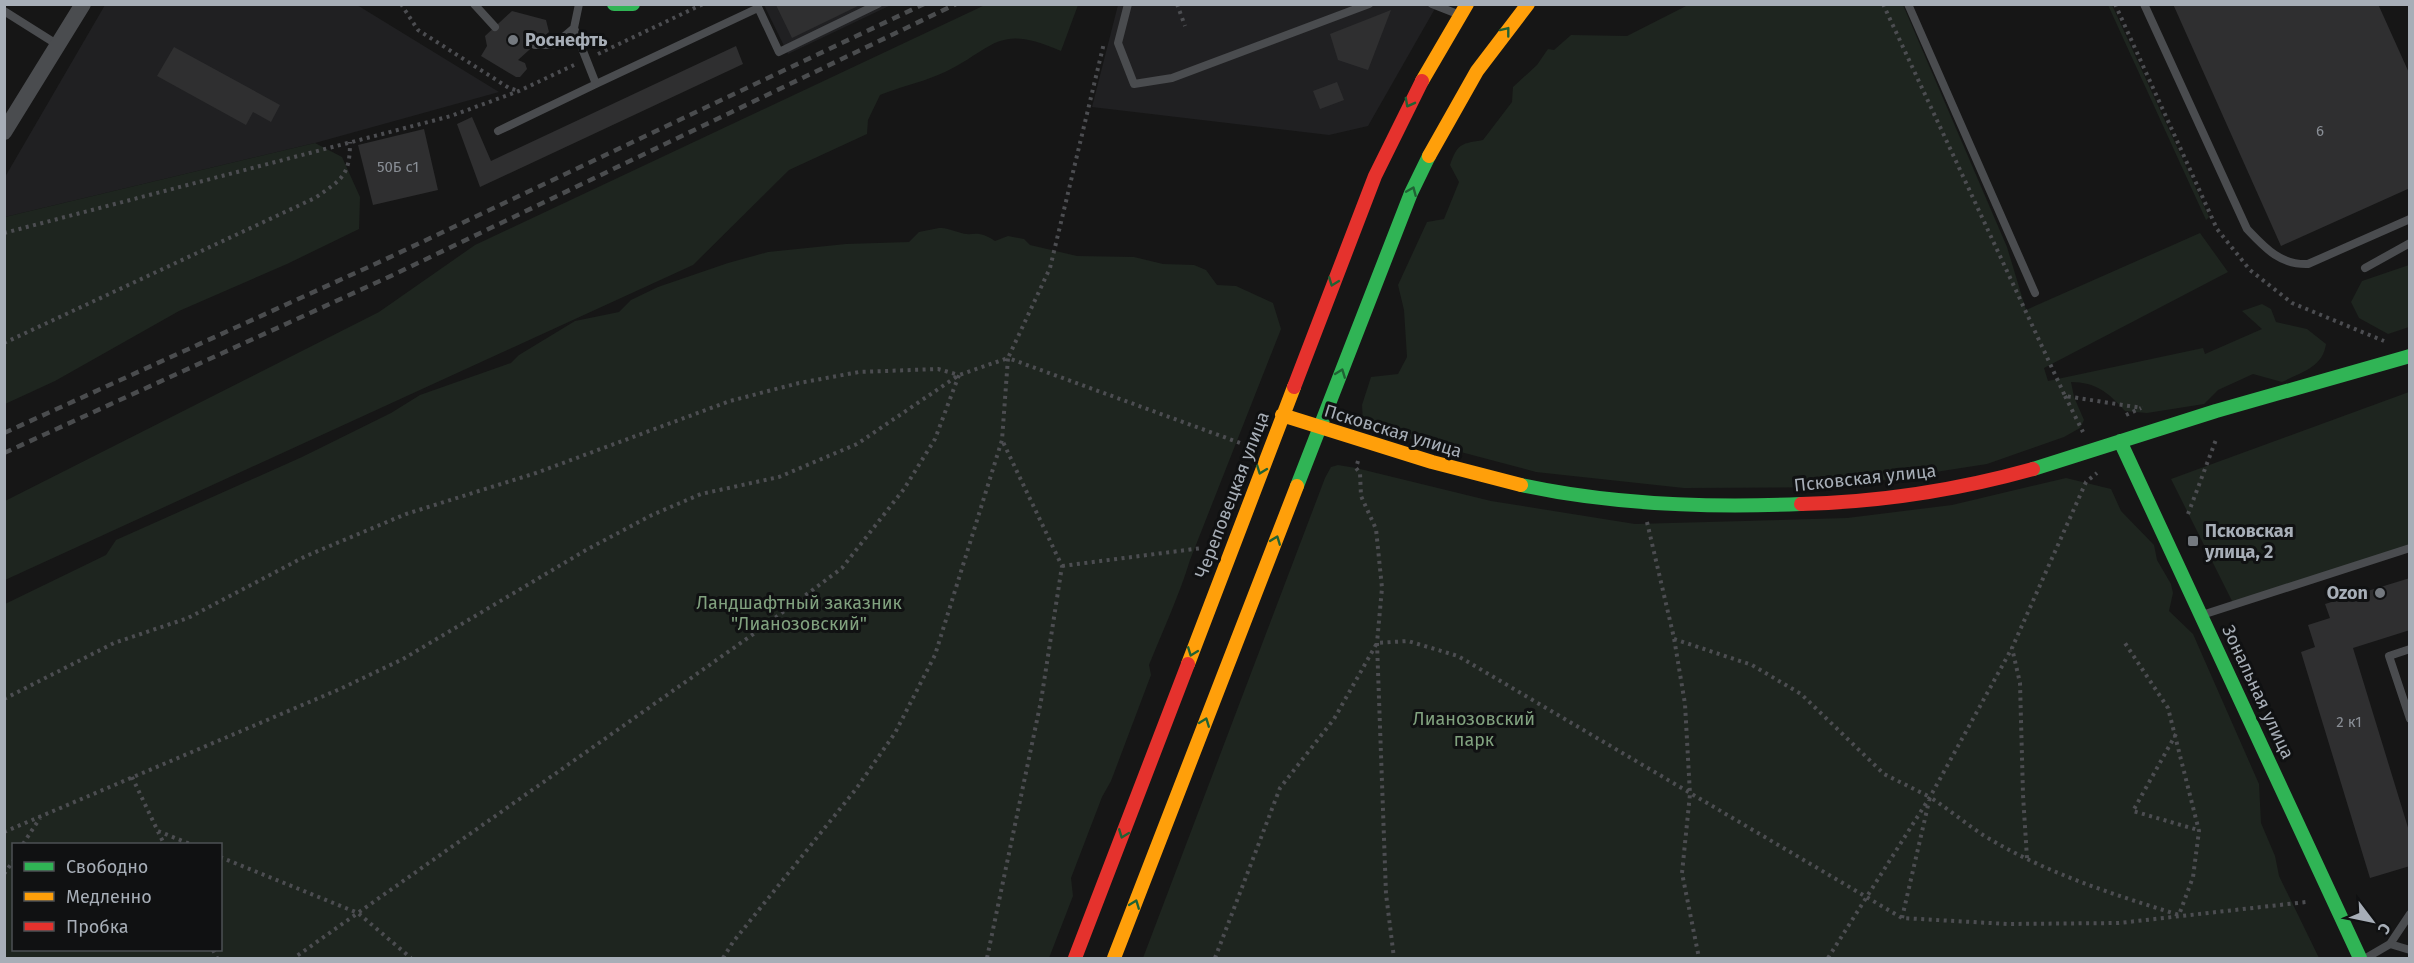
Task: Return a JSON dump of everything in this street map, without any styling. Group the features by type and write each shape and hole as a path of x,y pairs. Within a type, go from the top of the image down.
{"main road":[{"path":"614,4 633,4"},
{"path":"1114,958 1411,193 1460,95 1484,59 1528,4"},
{"name":"Череповецкая улица","path":"1076,958 1375,176 1406,109 1437,52 1464,10"},
{"name":"Псковская улица","path":"1282,415 1483,477 1528,486 1704,506 1833,503 1893,497 2019,473 2409,356"},
{"name":"Зональная улица","path":"2120,441 2130,468 2202,615 2360,958"}],"street":[{"path":"4,132 83,4"}],"lane":[{"path":"474,4 495,27"},
{"path":"579,4 574,28 596,84"},
{"path":"498,131 758,6 779,52 878,4"},
{"path":"1128,4 1118,44 1134,84 1172,78 1368,4"},
{"path":"1432,4 1464,10"},
{"path":"1908,4 2035,293"},
{"path":"2144,4 2247,229 2266,249 2281,260 2295,264 2308,264 2409,219"},
{"path":"4,11 58,45"},
{"path":"535,45 554,45 574,28"},
{"path":"2364,268 2409,243"},
{"path":"2202,615 2409,548"},
{"path":"2409,649 2389,656 2409,719"},
{"path":"2366,958 2390,944 2409,914"},
{"path":"2390,944 2409,950"}],"path":[{"path":"401,4 418,30 509,88 519,91"},
{"path":"4,233 451,116 519,91 703,4"},
{"path":"1177,4 1185,26"},
{"path":"1882,4 2082,433 2092,429"},
{"path":"723,958 733,942 856,789 896,733 935,655 1002,441 1008,358 1050,268 1105,39"},
{"path":"4,344 315,198 342,179 350,166 350,142"},
{"path":"4,832 340,689 403,659 586,550 652,515 701,494 779,477 857,444 959,375 1008,358 1243,444"},
{"path":"4,699 114,643 188,618 306,556 406,514 536,473 730,401 799,383 859,372 938,369 959,375"},
{"path":"294,958 752,635 842,568 903,489 935,439 959,375"},
{"path":"2065,396 2142,408 2122,416"},
{"path":"2188,514 2217,437"},
{"path":"987,958 1041,701 1062,566 1002,441"},
{"path":"1359,456 1356,468 1360,473 1361,496 1376,529 1382,588 1377,643 1386,894 1394,958"},
{"path":"1828,958 1930,797 2012,648 2086,482 2097,473"},
{"path":"1646,516 1674,638 1685,705 1690,794 1682,873 1699,958"},
{"path":"1062,566 1202,548"},
{"path":"1674,638 1752,665 1801,694 1884,774 1930,797 1983,835 2028,858 2112,894 2180,915"},
{"path":"2123,640 2168,708 2199,831 2193,877 2180,915"},
{"path":"1377,643 1408,641 1458,656 1902,918 2007,924 2119,923 2306,902"},
{"path":"1215,958 1280,789 1334,719 1377,643"},
{"path":"2012,648 2020,683 2023,795 2028,858"},
{"path":"2176,734 2133,811 2199,831"},
{"path":"132,777 164,843"},
{"path":"1902,918 1930,797"},
{"path":"24,843 40,818"},
{"path":"158,831 188,843"},
{"path":"222,858 357,913 411,958"}],"shaded area":[{"path":"105,5 357,5 499,92 315,143 5,217 5,177"},
{"path":"764,5 891,5 788,54"},
{"path":"1118,5 1437,5 1368,126 1329,135 1092,107"}],"green space":[{"path":"985,5 1078,5 1061,51 1039,42 1007,39 995,43 938,75 880,95 868,120 867,134 789,170 693,265 5,580 5,501 379,312 475,245"},
{"path":"1688,5 1903,5 2007,247 2026,310 2200,233 2228,272 2044,368 2048,381 2203,348 2205,354 2262,329 2242,311 2262,304 2271,309 2276,322 2307,329 2326,344 2321,358 2304,372 2282,382 2253,374 2218,390 2204,404 2147,413 2125,411 2095,386 2071,382 2074,397 2084,420 2080,428 2064,437 1987,464 1839,487 1684,488 1536,472 1374,429 1363,422 1362,405 1371,377 1398,374 1407,357 1404,310 1398,285 1427,222 1444,219 1459,182 1450,165 1458,148 1483,140 1512,102 1513,87 1537,65 1548,49 1554,50 1571,35 1627,36"},
{"path":"2108,5 2112,5 2209,217 2206,220"},
{"path":"315,143 342,157 360,197 359,229 287,264 179,311 55,381 5,404 5,217"},
{"name":"Ландшафтный заказник \"Лианозовский\"","path":"944,228 963,234 983,235 995,241 1008,236 1024,239 1030,245 1077,256 1134,257 1163,264 1194,265 1206,270 1217,285 1236,286 1273,303 1281,329 1149,665 1151,675 1071,878 1073,896 1049,958 5,958 5,604 106,555 116,540 302,457 391,413 420,395 511,363 519,355 575,321 619,312 631,300 658,287 768,252 846,244 909,242 919,232"},
{"path":"2409,265 2409,327 2388,334 2359,318 2351,302 2362,281"},
{"path":"2409,392 2409,548 2234,605 2171,479"},
{"name":"Лианозовский парк","path":"1338,465 1491,501 1635,524 1847,518 1952,505 2066,478 2111,489 2121,511 2154,545 2157,560 2171,584 2173,593 2169,611 2193,634 2259,784 2261,823 2275,856 2279,876 2319,958 1143,958 1325,478 1331,467"}],"building":[{"path":"2173,4 2378,4 2410,75 2410,188 2281,246"},
{"path":"776,5 860,5 792,38"},
{"path":"1391,10 1368,70 1338,60 1330,34"},
{"name":"Роснефть","path":"512,11 546,20 549,32 518,60 525,63 527,69 520,77 516,77 481,56 487,46 485,36"},
{"path":"736,46 743,64 480,187 457,124 472,117 491,161"},
{"path":"174,47 280,105 271,122 253,112 246,125 157,76"},
{"path":"1337,82 1344,100 1320,109 1313,91"},
{"path":"424,129 438,190 373,205 358,145"},
{"path":"2410,578 2410,630 2353,648 2410,834 2410,866 2370,878 2301,652 2315,647 2308,625 2330,618 2325,604"}],"railway":[{"path":"4,433 386,259 924,4"},
{"path":"4,453 393,275 956,4"}],"traffic: fast":[{"path":"614,4 633,4"},
{"path":"1297,486 1411,193 1429,156"},
{"path":"2033,469 2216,411 2410,356"},
{"path":"2120,441 2360,958"},
{"path":"1521,485 1626,501 1731,506 1801,504"}],"traffic: slow":[{"path":"1422,81 1467,4"},
{"path":"1429,156 1477,71 1528,4"},
{"path":"1188,664 1294,387"},
{"path":"1282,415 1432,462 1521,485"},
{"path":"1114,958 1297,486"}],"traffic: jam":[{"path":"1294,387 1375,176 1422,81"},
{"path":"1801,504 1860,501 1918,494 2033,469"},
{"path":"1075,958 1188,664"}],"place":[{"name":"Роснефть","path":"513,40"},
{"name":"Псковская улица, 2","path":"2193,541"},
{"name":"Ozon","path":"2380,593"}]}
